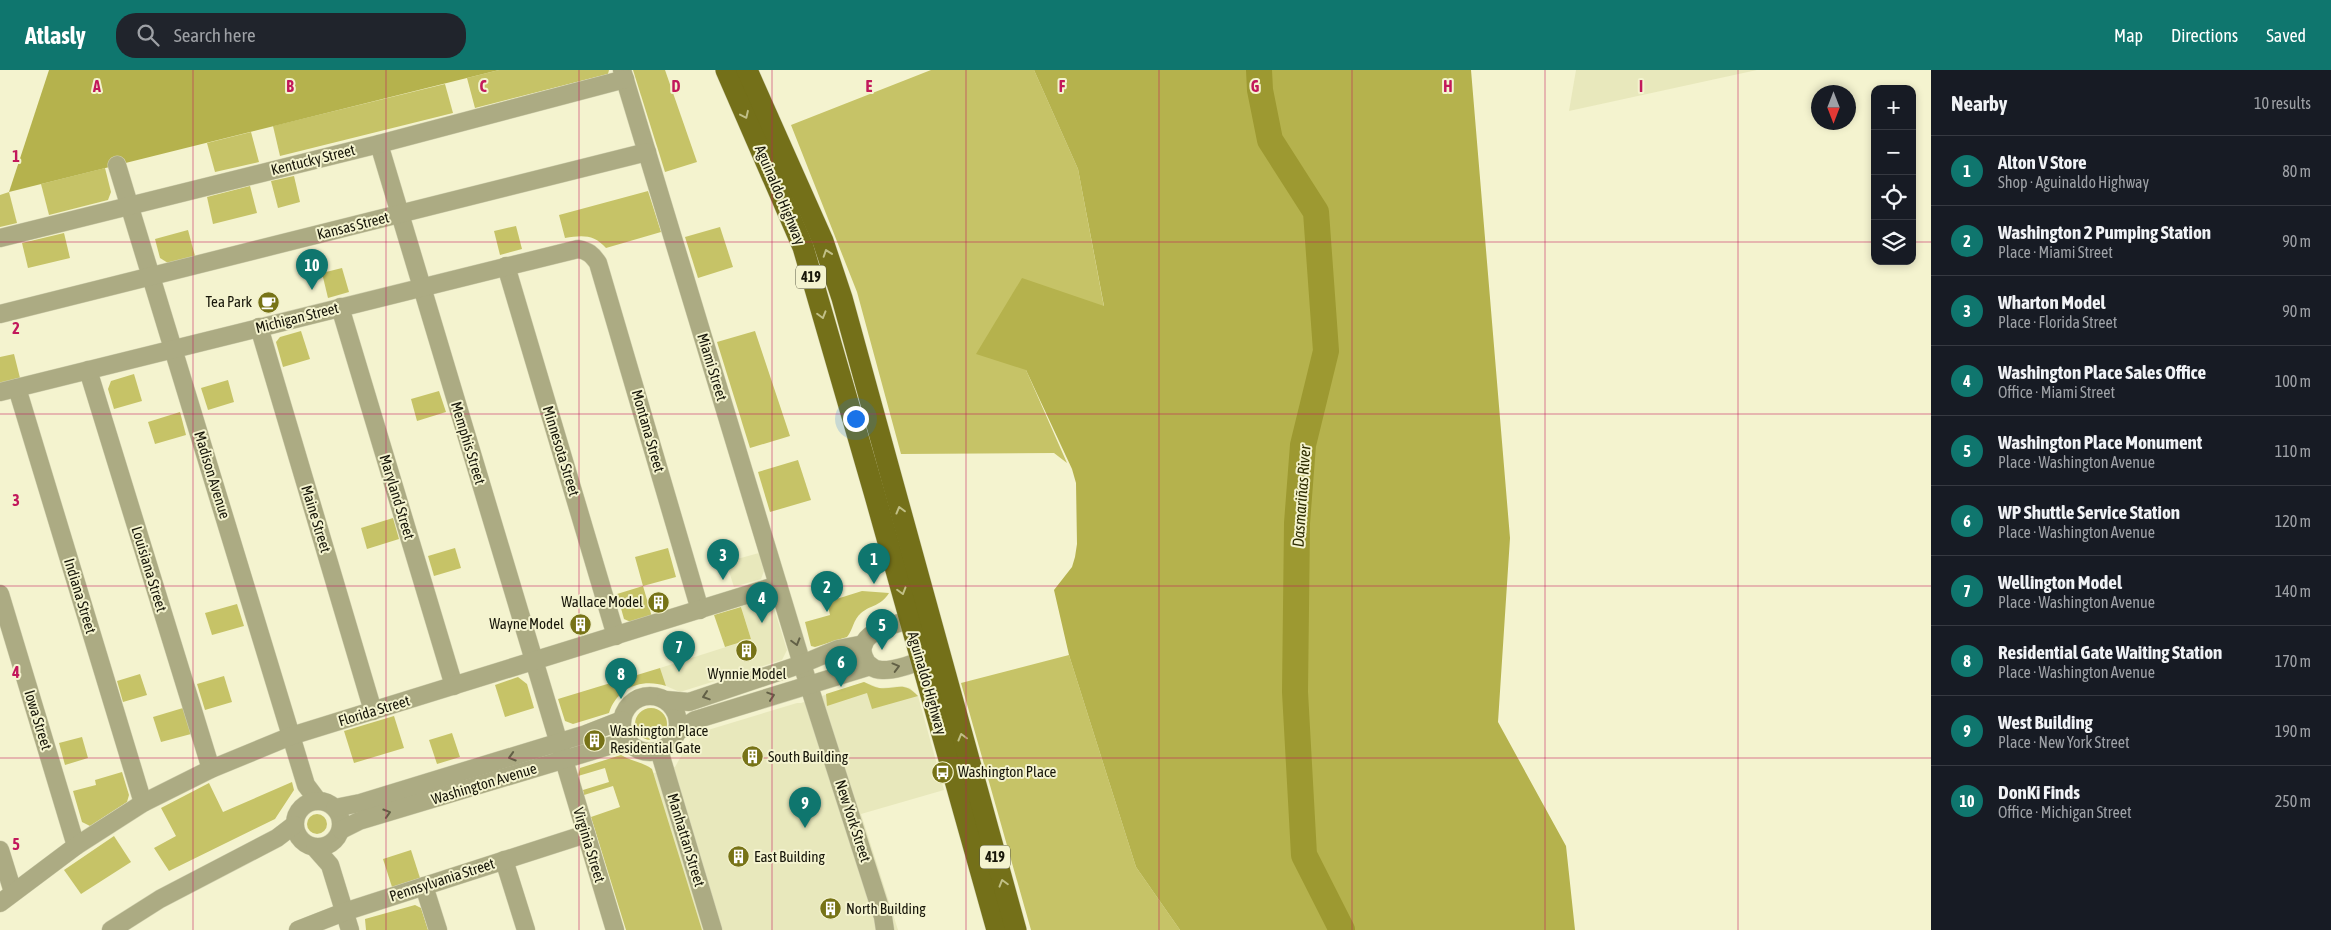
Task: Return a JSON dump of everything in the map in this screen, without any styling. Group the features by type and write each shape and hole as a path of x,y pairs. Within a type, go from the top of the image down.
{"main road":[{"name":"Aguinaldo Highway","path":"739,76 764,155 803,247 1016,930"},
{"name":"Aguinaldo Highway","path":"930,657 997,930"}],"street":[{"name":"Kentucky Street","path":"0,238 379,144 624,75"},
{"name":"Miami Street","path":"624,75 808,684"},
{"name":"Memphis Street","path":"379,144 533,662 559,743"},
{"name":"Kansas Street","path":"0,314 647,152"},
{"name":"Madison Avenue","path":"118,165 311,803"},
{"name":"Michigan Street","path":"8,390 578,249 593,254"},
{"name":"Montana Street","path":"593,254 600,271 700,610"},
{"name":"Minnesota Street","path":"506,266 616,636"},
{"name":"Maryland Street","path":"340,307 454,686"},
{"name":"Maine Street","path":"259,327 373,711"},
{"name":"Louisiana Street","path":"88,370 211,769"},
{"name":"Indiana Street","path":"8,390 143,804"},
{"name":"Florida Street","path":"6,898 76,846 143,804 211,769 291,736 778,585"},
{"name":"Iowa Street","path":"0,594 76,846"},
{"path":"802,664 851,651 873,632 919,618"},
{"path":"871,666 864,656 838,649 802,664 690,702 647,696 638,698 631,704 622,720 622,728 629,742 642,751 659,750 667,746 677,732 695,720 871,666 885,670 930,657"},
{"name":"New York Street","path":"808,684 884,917 885,930"},
{"path":"666,700 676,714 677,732"},
{"name":"Washington Avenue","path":"335,808 360,804 559,743 622,720"},
{"name":"Washington Avenue","path":"337,836 359,821 629,742"},
{"name":"Virginia Street","path":"559,743 615,930"},
{"name":"Manhattan Street","path":"659,750 713,930"},
{"path":"296,832 298,811 311,803 335,808 339,814 337,836 330,865"},
{"path":"111,930 160,899 277,838 296,832"},
{"path":"296,832 315,848 330,865 350,930"},
{"name":"Pennsylvania Street","path":"298,930 344,912 586,834"},
{"path":"315,848 321,848 337,836"},
{"path":"0,850 6,898"},
{"path":"504,860 526,930"},
{"path":"424,886 438,930"}],"shaded area":[{"path":"49,70 499,70 9,192"},
{"path":"499,70 609,70 608,74 475,108 467,78"},
{"path":"633,70 665,70 697,162 665,172"},
{"path":"931,70 1034,70 1078,169 1104,307 1026,370 1067,463 1054,453 901,454 857,292 791,125"},
{"path":"1034,70 1471,70 1510,538 1498,722 1566,846 1575,930 1180,930 1136,867 1069,655 1054,590 1072,567 1077,544 1076,483 1072,469 1026,370 976,354 1022,278 1104,306 1078,169"},
{"path":"1576,70 1757,70 1569,111"},
{"path":"445,84 453,113 280,156 273,126"},
{"path":"251,132 259,162 215,172 207,143"},
{"path":"105,168 111,192 108,200 49,215 41,184"},
{"path":"294,176 300,202 278,208 271,181"},
{"path":"250,186 257,213 213,224 207,197"},
{"path":"648,191 661,232 606,248 592,238 577,236 565,238 559,215"},
{"path":"9,192 17,223 0,227 0,195"},
{"path":"516,226 522,249 500,255 494,231"},
{"path":"720,227 733,267 698,278 685,237"},
{"path":"188,230 195,256 168,263 160,258 155,239"},
{"path":"64,233 70,258 28,268 22,243"},
{"path":"342,268 349,292 328,298 322,273"},
{"path":"301,331 310,359 283,367 276,342 280,337"},
{"path":"755,331 790,436 750,448 717,342"},
{"path":"14,354 20,378 0,384 0,357"},
{"path":"134,374 142,401 114,409 108,389 111,381"},
{"path":"228,380 234,402 208,410 201,388"},
{"path":"439,391 446,412 417,421 411,399"},
{"path":"180,412 186,435 155,444 148,422"},
{"path":"798,460 811,500 770,512 758,472"},
{"path":"393,518 399,539 367,549 361,528"},
{"path":"455,548 461,568 434,576 428,556"},
{"path":"668,548 676,577 643,586 635,557"},
{"path":"759,553 764,571 761,579 734,587 726,562"},
{"path":"643,586 652,617 633,623 624,619 617,594"},
{"path":"862,591 889,593 882,601 858,616 847,637 815,647 811,646 805,622 830,615 827,602"},
{"path":"766,599 772,602 787,650 782,660 680,692 666,686 660,668 751,639 741,606"},
{"path":"237,604 244,626 212,635 205,613"},
{"path":"741,607 751,639 725,647 714,615"},
{"path":"1069,655 1136,867 1180,930 1031,930 961,683"},
{"path":"660,668 666,686 648,683 639,684 624,691 613,704 609,713 573,724 565,721 558,699"},
{"path":"140,674 147,695 123,702 117,681"},
{"path":"224,676 232,702 205,710 197,684"},
{"path":"518,677 527,684 534,708 505,717 495,685"},
{"path":"864,682 880,688 902,686 910,688 918,696 944,790 861,814 898,930 659,930 614,786 611,786 603,761 621,755 634,763 648,766 654,773 675,767 692,737 698,733 801,703"},
{"path":"864,682 879,688 908,688 918,696 872,709 867,693 827,706 826,694"},
{"path":"183,708 191,734 161,742 153,717"},
{"path":"651,708 663,712 667,724 663,736 651,740 639,736 635,724 639,712"},
{"path":"394,716 404,748 354,763 344,731"},
{"path":"452,733 460,757 437,764 429,740"},
{"path":"82,737 88,758 65,765 59,743"},
{"path":"621,755 652,769 702,930 626,930 591,817 620,807 613,786 584,795 583,790 609,782 605,768 578,776 580,768"},
{"path":"122,772 129,795 127,802 90,826 82,822 73,791 96,785 95,780"},
{"path":"292,782 294,790 275,819 169,871 154,848 176,836 161,808 209,783 223,812"},
{"path":"317,814 324,817 327,824 324,831 317,834 310,831 307,824 310,817"},
{"path":"114,836 131,862 81,894 64,870"},
{"path":"411,850 420,878 392,887 383,859"},
{"path":"415,905 421,908 428,930 366,930 365,919"}],"waterway":[{"name":"Dasmariñas River","path":"1259,70 1260,90 1270,140 1316,212 1326,351 1303,445 1297,523 1295,692 1304,855 1342,930"}],"place":[{"name":"DonKi Finds","path":"312,290"},
{"name":"Tea Park","path":"268,302"},
{"name":"Wharton Model","path":"723,580"},
{"name":"Alton V Store","path":"874,584"},
{"name":"Wallace Model","path":"659,602"},
{"name":"Washington 2 Pumping Station","path":"827,612"},
{"name":"Washington Place Sales Office","path":"762,623"},
{"name":"Wayne Model","path":"580,624"},
{"name":"Washington Place Monument","path":"882,650"},
{"name":"Wynnie Model","path":"747,651"},
{"name":"Wellington Model","path":"679,672"},
{"name":"WP Shuttle Service Station","path":"841,687"},
{"name":"Residential Gate Waiting Station","path":"621,699"},
{"name":"Washington Place Residential Gate","path":"594,740"},
{"name":"South Building","path":"752,757"},
{"name":"Washington Place","path":"942,772"},
{"name":"West Building","path":"805,828"},
{"name":"East Building","path":"738,857"},
{"name":"North Building","path":"830,909"}]}
